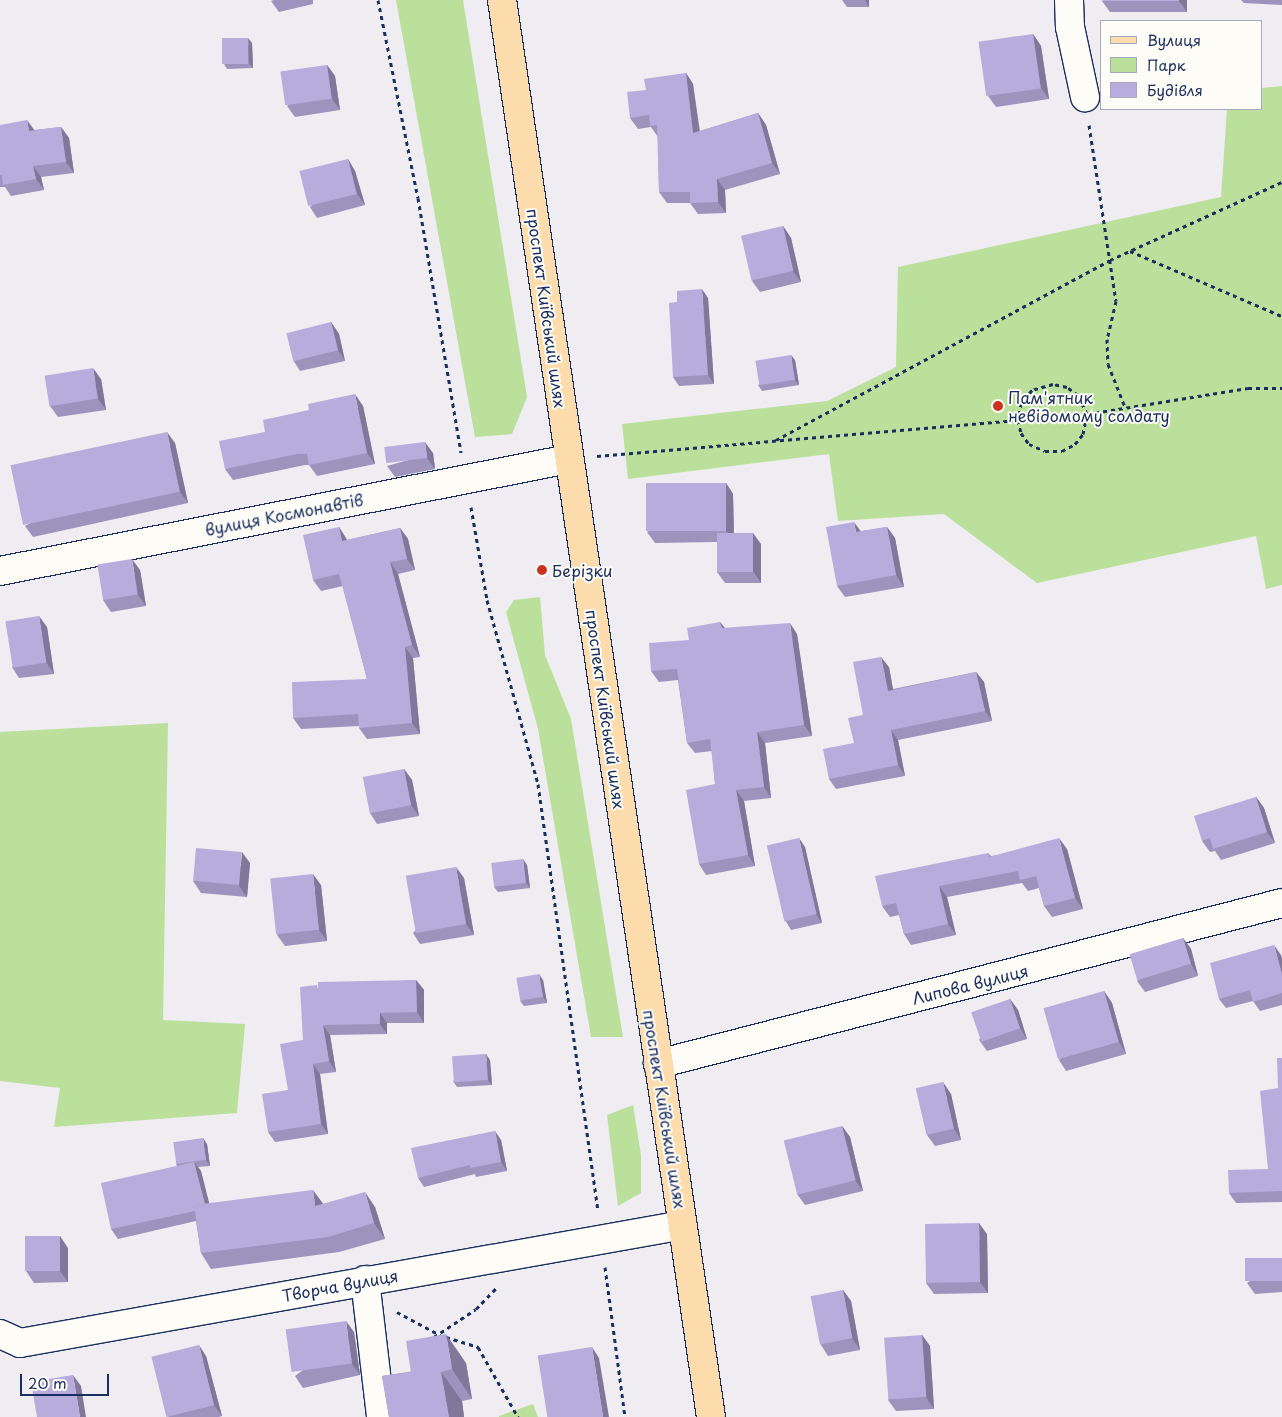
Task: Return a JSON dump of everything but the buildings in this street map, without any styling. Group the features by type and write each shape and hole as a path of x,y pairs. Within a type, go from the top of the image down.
{"main road":[{"name":"проспект Київський шлях","path":"502,0 710,1417"}],"street":[{"path":"1069,0 1070,27 1085,97"},
{"name":"вулиця Космонавтів","path":"0,571 569,459"},
{"name":"Липова вулиця","path":"658,1064 1282,903"},
{"name":"Творча вулиця","path":"7,1342 365,1288 683,1225"},
{"path":"365,1288 382,1417"}],"path":[{"path":"378,0 418,198 487,600 538,784 625,1417"},
{"path":"1085,97 1116,301 1107,339 1108,364 1125,407"},
{"path":"773,441 1110,260 1282,182"},
{"path":"1130,250 1282,316"},
{"path":"1053,384 1066,387 1078,395 1086,414 1082,434 1075,444 1062,451 1045,452 1029,444 1021,433 1018,420 1021,403 1032,390 1053,384"},
{"path":"1086,414 1248,388 1282,388"},
{"path":"569,459 1018,420"},
{"path":"432,1338 476,1309 501,1283"},
{"path":"365,1288 438,1334 478,1347 518,1417"}],"green space":[{"path":"396,0 463,0 527,397 512,434 475,437"},
{"path":"1282,86 1282,585 1266,589 1256,536 1037,583 944,514 838,521 829,454 628,479 622,424 827,401 896,367 898,267 1221,197 1227,110 1262,110 1262,88"},
{"path":"540,597 545,655 571,719 623,1037 591,1037 538,729 506,612 514,600"},
{"path":"168,723 163,1020 245,1024 237,1113 54,1127 60,1088 0,1081 0,732"},
{"path":"633,1105 641,1155 641,1193 618,1206 607,1115"},
{"path":"533,1404 538,1417 499,1417 499,1416"}],"place":[{"name":"Пам'ятник невідомому солдату","path":"998,406"},
{"name":"Берізки","path":"542,570"}]}
